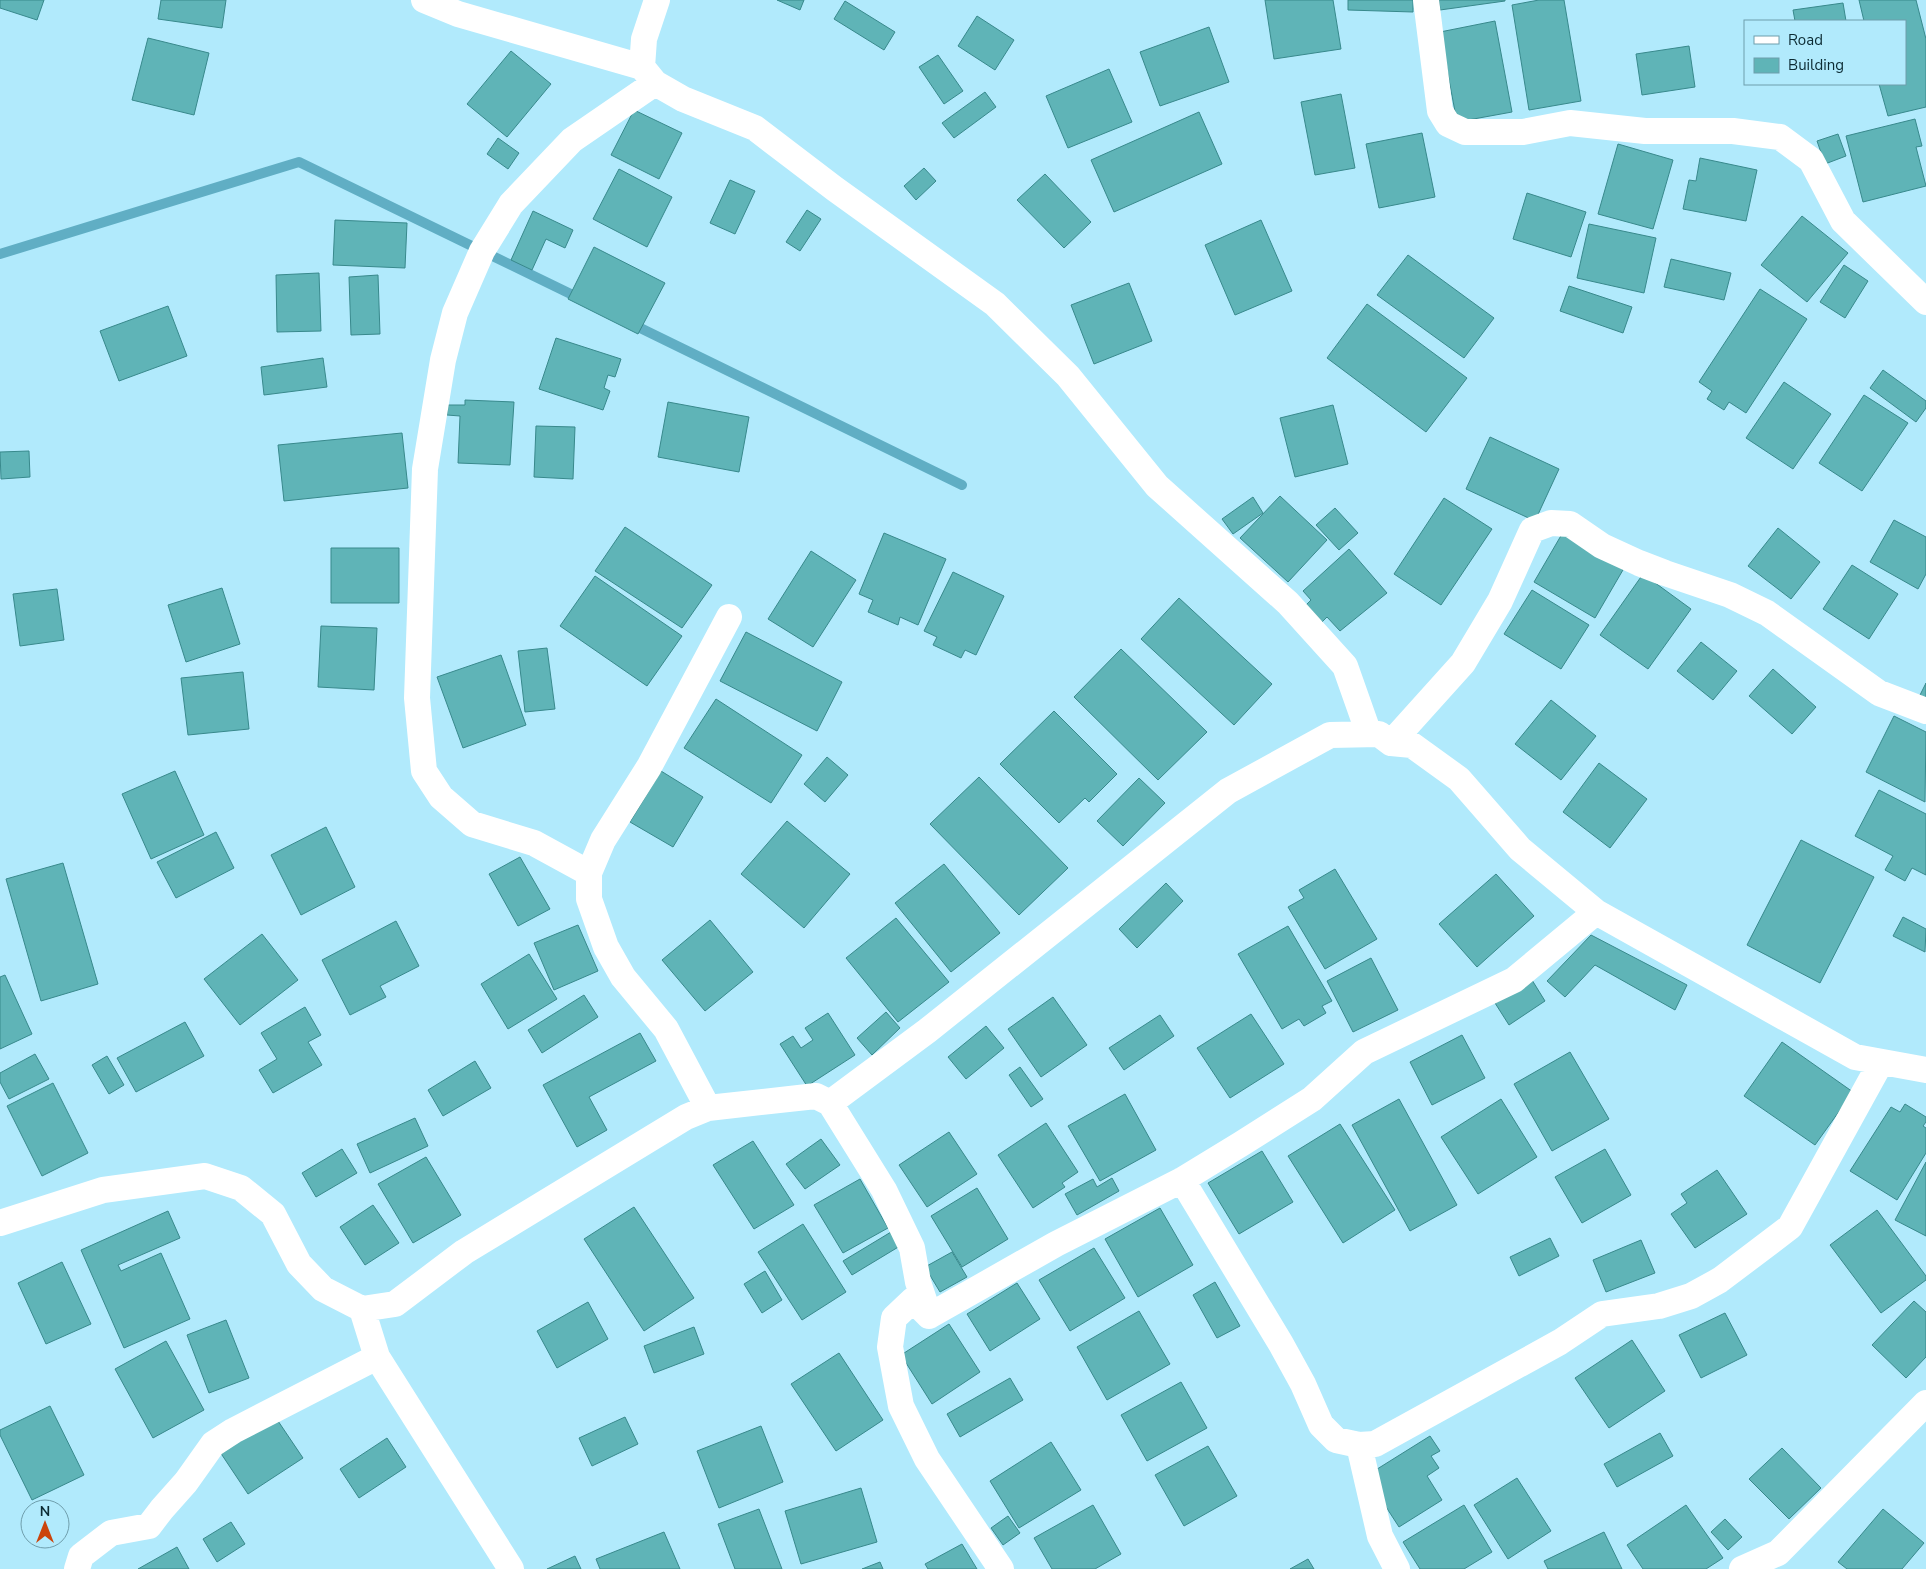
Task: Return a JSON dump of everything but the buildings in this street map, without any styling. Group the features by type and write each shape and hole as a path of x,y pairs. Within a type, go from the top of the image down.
{"street":[{"path":"424,0 458,14 648,75 683,99 755,128 835,189 995,304 1068,376 1157,486 1288,603 1345,666 1380,738"},
{"path":"648,75 644,39 656,0"},
{"path":"1426,0 1440,111 1448,124 1466,132 1523,132 1570,123 1645,131 1733,131 1780,137 1811,160 1843,222 1926,302"},
{"path":"589,873 534,843 472,824 441,796 424,771 416,698 425,469 444,360 455,313 482,251 511,204 572,140 648,75"},
{"path":"1380,738 1463,663 1500,601 1532,530 1551,523 1570,524 1602,546 1639,563 1738,598 1767,613 1879,692 1926,711"},
{"path":"708,1108 666,1029 622,977 606,947 589,899 589,873 603,840 649,767 729,617"},
{"path":"830,1103 927,1032 1228,792 1330,735 1380,738 1412,745 1459,779 1520,849 1596,912 1855,1057 1926,1070"},
{"path":"929,1316 1056,1244 1182,1180 1312,1099 1364,1052 1514,980 1596,912"},
{"path":"1182,1180 1281,1344 1303,1384 1321,1426 1336,1440 1359,1445 1375,1444 1560,1342 1602,1314 1658,1306 1690,1296 1720,1280 1790,1226 1881,1062"},
{"path":"0,1223 103,1190 205,1176 241,1188 273,1214 299,1264 323,1290 362,1309 395,1304 464,1252 686,1117 708,1108 816,1096 830,1103 884,1190 912,1248 918,1282 929,1316"},
{"path":"929,1316 913,1300 894,1318 890,1347 901,1406 927,1459 1000,1569"},
{"path":"362,1309 377,1357 511,1569"},
{"path":"77,1569 81,1556 111,1533 149,1526 186,1482 213,1444 233,1430 377,1357"},
{"path":"1742,1569 1778,1553 1926,1403"},
{"path":"1359,1445 1380,1536 1397,1569"}],"waterway":[{"path":"0,254 299,162 581,299"},
{"path":"630,323 962,485"}]}
